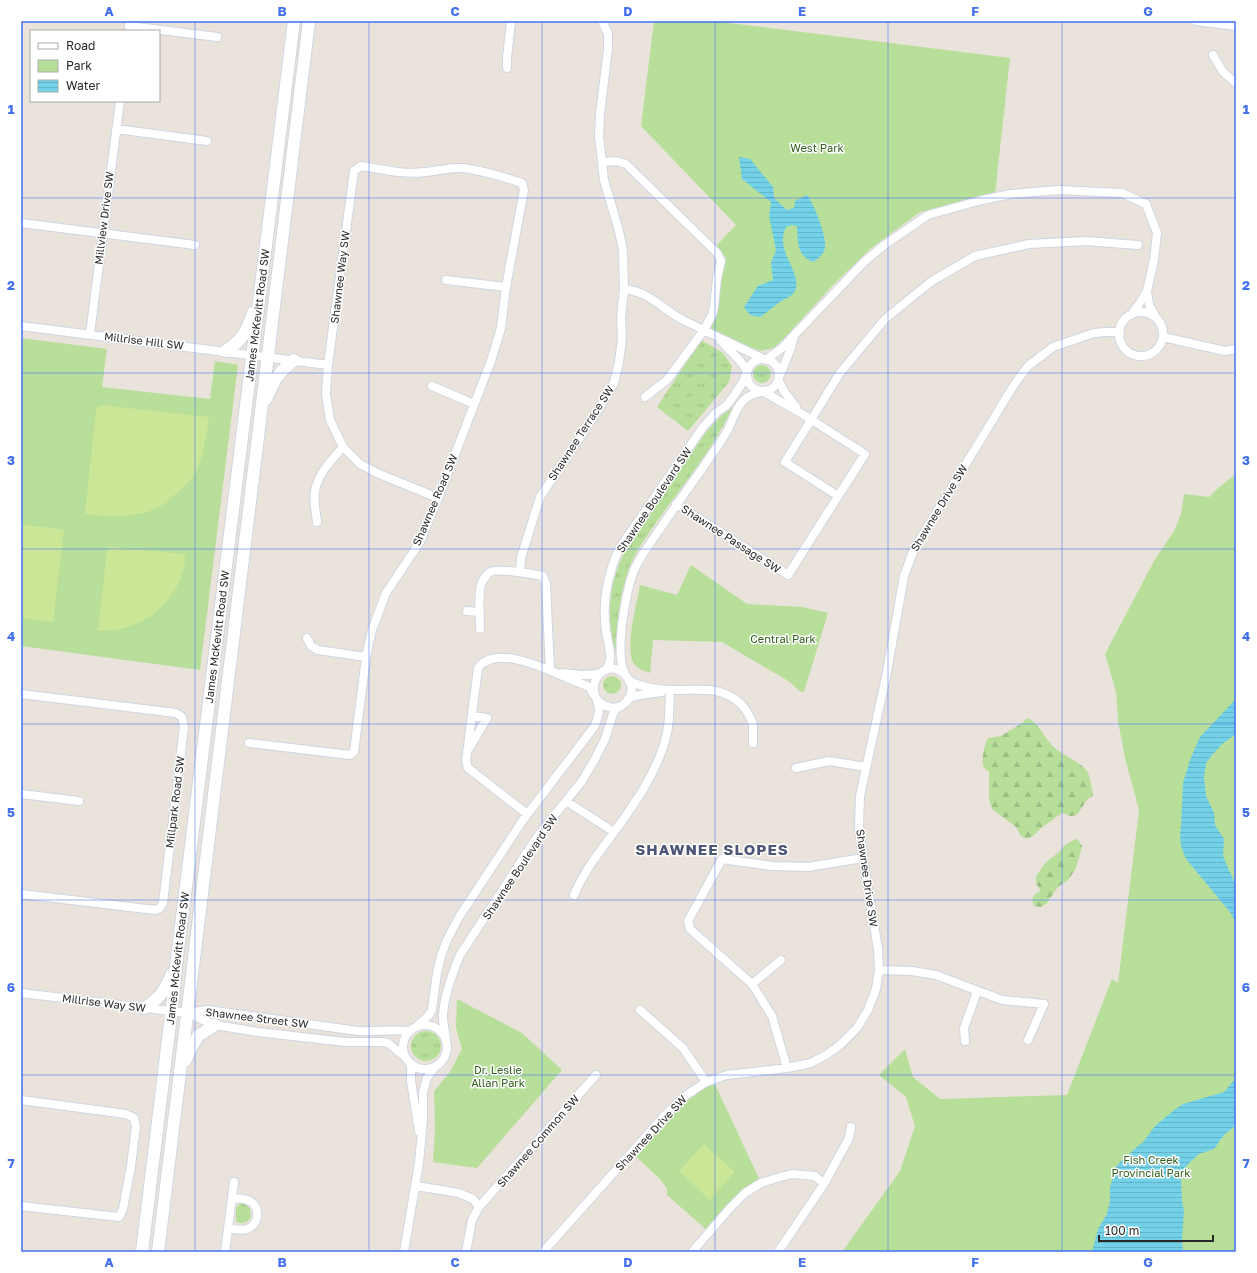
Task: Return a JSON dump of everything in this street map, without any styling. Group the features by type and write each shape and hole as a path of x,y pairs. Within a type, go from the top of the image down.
{"main road":[{"name":"James McKevitt Road SW","path":"142,1252 172,1011 176,966 294,21"},
{"name":"James McKevitt Road SW","path":"158,1252 309,21"},
{"path":"226,351 242,338 248,326 261,287"},
{"path":"262,407 276,378 281,371 294,360"},
{"path":"144,1008 162,995 176,966"},
{"path":"179,1075 198,1036 215,1025"}],"street":[{"path":"507,68 511,21"},
{"name":"Shawnee Terrace SW","path":"520,572 521,558 540,497 602,404 614,383 619,362 622,339 621,318 624,290 623,251 619,231 604,180 599,136 600,114 609,39 602,21"},
{"path":"1196,21 1236,26"},
{"path":"129,26 217,37"},
{"path":"1213,55 1223,72 1236,83"},
{"name":"Millview Drive SW","path":"90,334 120,102"},
{"path":"116,129 207,141"},
{"path":"603,162 616,161 626,164 717,253 720,258 721,265 717,278 714,307 712,315 704,330 666,380 645,397"},
{"name":"Shawnee Way SW","path":"438,498 377,473 360,464 343,447 330,420 326,394 328,365 354,171 360,166 397,172 424,173 449,167 464,168 522,183 523,186"},
{"name":"Shawnee Road SW","path":"249,743 350,755 356,749 366,657 372,630 386,593 420,542 491,361 501,328 506,287 524,190 523,186"},
{"path":"747,371 755,361 765,359 782,348 864,262 883,246 922,219 928,215 946,209 1010,194 1059,190 1122,192 1146,204 1157,233 1154,260 1147,291 1140,304 1131,315 1123,321 1120,328 1121,342 1124,348 1136,356 1150,354 1156,350 1163,337 1160,324 1149,304 1147,291"},
{"path":"21,223 195,245"},
{"path":"838,496 785,462 807,417 840,373 885,319 932,281 974,256 1029,244 1086,240 1138,245"},
{"path":"446,280 506,287"},
{"path":"624,290 634,290 646,295 682,319 718,338 772,361 776,365 779,378 789,398 807,417"},
{"path":"1131,315 1142,312 1150,314 1156,318"},
{"name":"Millrise Hill SW","path":"21,326 328,365"},
{"name":"Shawnee Drive SW","path":"543,1252 665,1115 685,1096 706,1082 732,1074 787,1068 811,1063 840,1045 857,1028 871,1003 876,989 879,970 878,949 859,826 860,796 887,672 904,576 914,549 1014,385 1028,366 1054,347 1080,337 1100,332 1120,332"},
{"path":"763,392 773,389 790,353 794,336"},
{"path":"1163,337 1225,351 1236,349"},
{"path":"718,338 737,357 747,371 750,385 753,388 763,392 807,417"},
{"name":"Shawnee Boulevard SW","path":"606,670 610,661 610,653 605,619 606,594 609,576 619,549 703,427 717,412 726,406 733,397 743,382 747,371"},
{"path":"432,386 474,404"},
{"name":"Shawnee Boulevard SW","path":"628,680 623,670 620,650 629,586 634,570 676,504 721,441 742,402 750,395 763,392"},
{"name":"Shawnee Passage SW","path":"676,504 788,575 865,454 807,417"},
{"path":"317,522 315,491 327,464 343,447"},
{"path":"480,629 480,585 490,572 520,572 543,576 546,584 554,671"},
{"path":"467,611 480,612"},
{"path":"307,638 311,646 318,650 366,657"},
{"path":"527,814 468,768 466,761 478,668 481,663 495,658 523,660 554,671 589,687 604,706 616,708 622,706 628,699 631,690 628,680"},
{"path":"554,671 582,675 598,674 606,670 615,669 619,670 628,680 638,685 670,690 719,691 729,694 744,708 750,717 753,725 752,743"},
{"path":"596,697 594,685 598,674"},
{"path":"628,699 640,695 670,690"},
{"path":"574,895 586,871 647,783 664,747 667,731 670,690"},
{"name":"Millpark Road SW","path":"21,694 176,713 182,717 184,721 163,903 160,908 155,910 21,894"},
{"name":"Shawnee Boulevard SW","path":"413,1029 429,1015 432,1010 441,956 447,940 459,917 527,814 594,727 599,714 599,707 596,697"},
{"name":"Shawnee Boulevard SW","path":"446,1038 443,1016 446,997 460,955 537,838 582,781 605,739 612,714 616,709 622,706"},
{"path":"468,751 487,718 472,716"},
{"path":"796,768 829,761 866,767"},
{"path":"21,794 79,801"},
{"path":"566,801 614,832"},
{"path":"787,1068 772,1016 752,984 690,929 688,921 722,859 772,866 808,867 863,858"},
{"path":"752,984 781,960"},
{"path":"879,970 912,971 936,975 977,992 1002,1000 1044,1004 1028,1040"},
{"path":"965,1041 964,1028 977,992"},
{"name":"Millrise Way SW","path":"21,993 187,1013"},
{"name":"Shawnee Street SW","path":"187,1013 208,1010 358,1031 376,1032 392,1029 413,1029"},
{"path":"640,1010 683,1048 706,1082"},
{"name":"Shawnee Street SW","path":"187,1013 215,1025 345,1042 388,1043 405,1057"},
{"path":"292,1035 294,1023"},
{"path":"404,1252 416,1186 423,1120 423,1092 427,1078 434,1068 444,1059 448,1045 442,1032 430,1025 423,1025 413,1029 406,1036 403,1043 403,1050 405,1057 411,1065 422,1070 434,1068"},
{"path":"411,1065 411,1081 421,1140"},
{"name":"Shawnee Common SW","path":"466,1252 472,1220 479,1207 596,1075"},
{"path":"21,1100 126,1114 134,1118 136,1126 124,1209 119,1217 21,1206"},
{"path":"778,1252 824,1184 849,1138 851,1127"},
{"path":"692,1252 745,1193 761,1183 792,1174 815,1176 824,1184"},
{"path":"225,1252 234,1182"},
{"path":"416,1186 459,1193 473,1199 479,1207"},
{"path":"228,1228 246,1229 253,1225 257,1216 256,1208 252,1202 232,1198"}],"green space":[{"name":"West Park","path":"654,21 713,21 1010,58 995,194 920,212 870,249 833,285 774,348 761,351 707,331 726,258 716,246 736,225 641,126"},
{"path":"21,338 107,349 102,387 210,399 215,361 238,365 200,670 21,646"},
{"path":"701,340 723,353 732,366 729,382 688,431 657,407"},
{"path":"758,365 766,365 771,370 769,381 766,383 758,383 753,378 753,370"},
{"path":"101,405 209,417 203,452 195,474 186,485 164,504 155,509 136,515 105,516 85,514 96,409"},
{"path":"731,405 733,406 718,435 648,534 633,559 622,592 615,651 610,621 610,606 615,578 625,550 633,536 707,431"},
{"name":"Fish Creek Provincial Park","path":"1236,474 1236,1252 842,1252 900,1171 915,1126 906,1097 879,1075 905,1049 913,1077 940,1099 1067,1095 1112,979 1118,983 1139,810 1125,758 1118,721 1116,692 1105,654 1154,561 1174,531 1181,514 1184,494 1209,497"},
{"path":"21,524 64,530 53,622 21,618"},
{"path":"111,547 186,554 184,569 178,584 168,600 154,614 137,624 128,627 98,631 107,550"},
{"name":"Central Park","path":"691,565 747,604 802,607 828,613 804,692 799,691 790,682 722,642 653,640 650,673 640,669 634,664 631,657 630,648 634,614 640,585 677,595"},
{"path":"608,676 616,676 621,681 619,692 616,694 608,694 603,689 603,681"},
{"path":"1027,718 1037,725 1047,740 1054,747 1087,771 1093,795 1087,800 1076,815 1070,816 1062,813 1027,839 1021,836 1016,827 992,809 989,799 989,772 984,768 983,757 984,748 988,738 1001,736 1022,723"},
{"path":"1075,839 1078,840 1082,846 1076,868 1069,879 1058,887 1047,903 1041,907 1034,906 1032,900 1040,889 1036,884 1036,876 1046,862 1059,852 1065,845"},
{"name":"Dr. Leslie Allan Park","path":"457,999 522,1033 562,1070 477,1168 433,1162 435,1130 434,1091 450,1072 462,1049 456,1028"},
{"path":"426,1031 432,1032 440,1040 440,1052 432,1060 426,1061 420,1060 412,1052 411,1046 412,1040 420,1032"},
{"path":"713,1080 761,1183 709,1232 667,1195 667,1189 660,1179 632,1153 665,1115"},
{"path":"704,1144 735,1172 710,1200 679,1171"},
{"path":"239,1204 244,1204 250,1208 251,1217 246,1222 240,1223 236,1221 236,1208"}],"water":[{"path":"739,157 750,159 773,187 774,198 787,210 794,208 795,201 807,195 819,220 825,243 823,253 813,262 803,256 799,247 797,226 792,225 786,227 783,237 784,246 786,255 794,271 796,287 792,295 760,317 750,315 744,307 758,286 773,280 771,263 776,250 769,216 771,202 742,179"},
{"path":"1236,699 1236,734 1222,744 1206,763 1204,777 1206,796 1214,813 1215,825 1224,839 1223,856 1236,886 1236,923 1230,912 1186,859 1181,846 1180,834 1183,783 1190,760 1200,737"},
{"path":"1236,1078 1236,1125 1224,1135 1214,1149 1199,1154 1184,1170 1181,1180 1184,1210 1182,1239 1183,1252 1092,1252 1098,1229 1107,1214 1110,1201 1110,1188 1115,1168 1144,1141 1155,1126 1173,1111 1183,1104 1224,1092"}],"district":[{"name":"SHAWNEE SLOPES","path":"712,850"}]}
